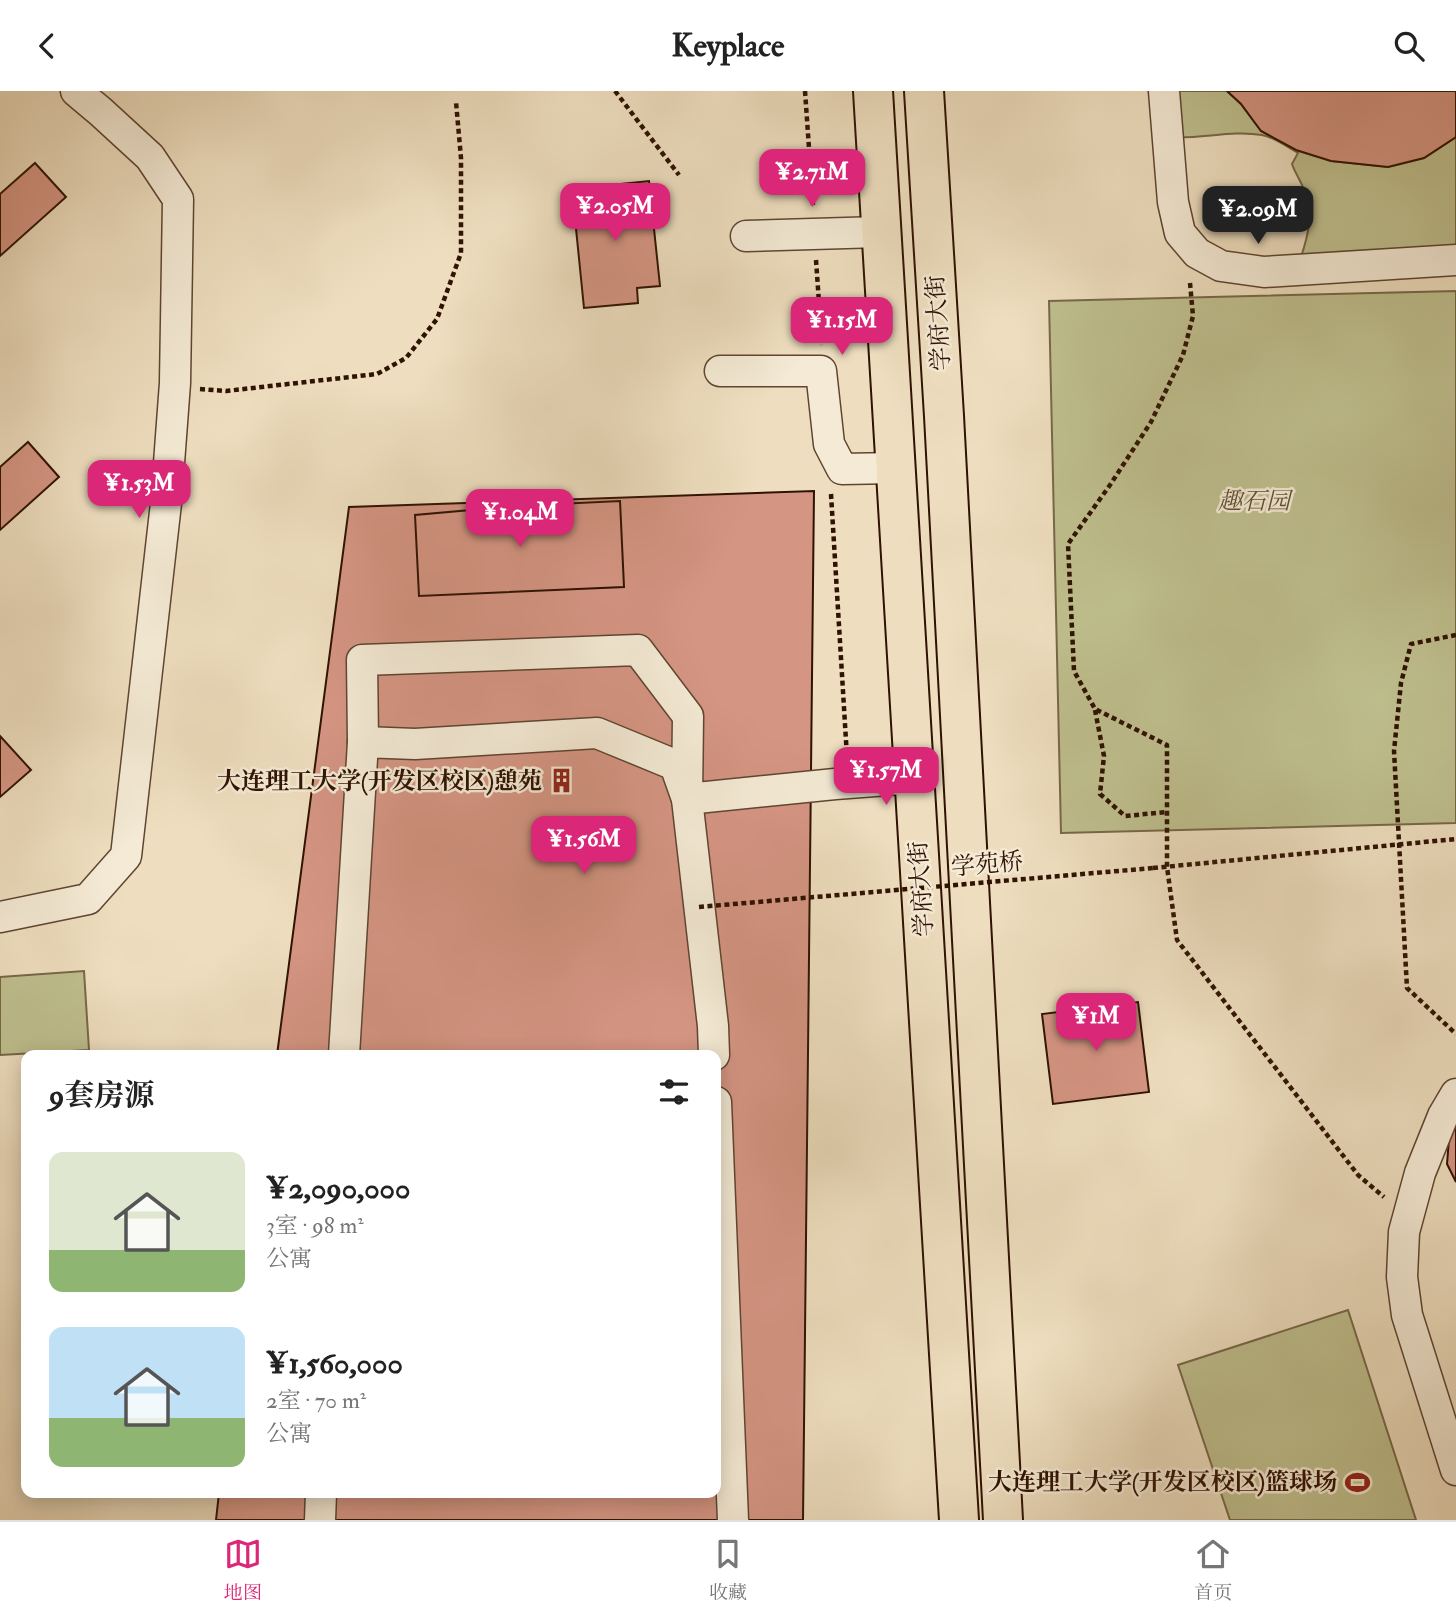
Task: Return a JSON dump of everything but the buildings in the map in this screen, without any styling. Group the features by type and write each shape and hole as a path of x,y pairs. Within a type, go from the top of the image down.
{"main road":[{"name":"学府大街","path":"873,91 959,1520"},
{"name":"学府大街","path":"924,91 946,444 1003,1520"}],"street":[{"path":"0,917 88,899 126,856 166,503 175,383 178,199 150,157 76,91"},
{"path":"1164,91 1173,202 1180,233 1197,253 1221,266 1264,272 1456,260"},
{"path":"746,236 880,232"},
{"path":"720,371 821,371 829,444 842,469 895,468"},
{"path":"344,1050 363,742 362,660 638,650 688,716 687,799 714,1050"},
{"path":"363,742 415,744 597,733 676,765 687,799"},
{"path":"687,799 914,778"},
{"path":"1456,1094 1443,1116 1424,1162 1404,1232 1402,1277 1407,1315 1456,1470"},
{"path":"721,1250 733,1520"},
{"path":"320,1520 321,1498"}],"path":[{"path":"615,91 679,175"},
{"path":"805,91 822,346"},
{"path":"175,383 191,389 226,391 294,384 377,373 406,358 437,319 461,253 461,158 456,102"},
{"path":"1167,813 1125,816 1100,794 1104,756 1095,709 1074,671 1068,544 1151,422 1184,355 1193,316 1188,241"},
{"path":"831,485 848,783"},
{"path":"1456,635 1412,644 1401,683 1394,751 1407,988 1456,1034"},
{"path":"1095,709 1167,745 1167,867 1177,940 1358,1175 1408,1217"},
{"name":"学苑桥","path":"699,907 1456,839"}],"green space":[{"path":"1170,91 1227,91 1241,104 1261,131 1296,150 1331,161 1388,167 1424,158 1456,137 1456,257 1301,257 1309,216 1307,199 1292,164 1298,153 1262,135 1239,133 1171,137"},
{"name":"趣石园","path":"1456,291 1456,823 1061,833 1049,301"},
{"path":"84,971 89,1050 21,1050 21,1054 0,1055 0,977"},
{"path":"1348,1310 1416,1520 1230,1520 1178,1365"}],"place":[{"name":"大连理工大学(开发区校区)憩苑","path":"562,781"},
{"name":"大连理工大学(开发区校区)篮球场","path":"1357,1482"}]}
